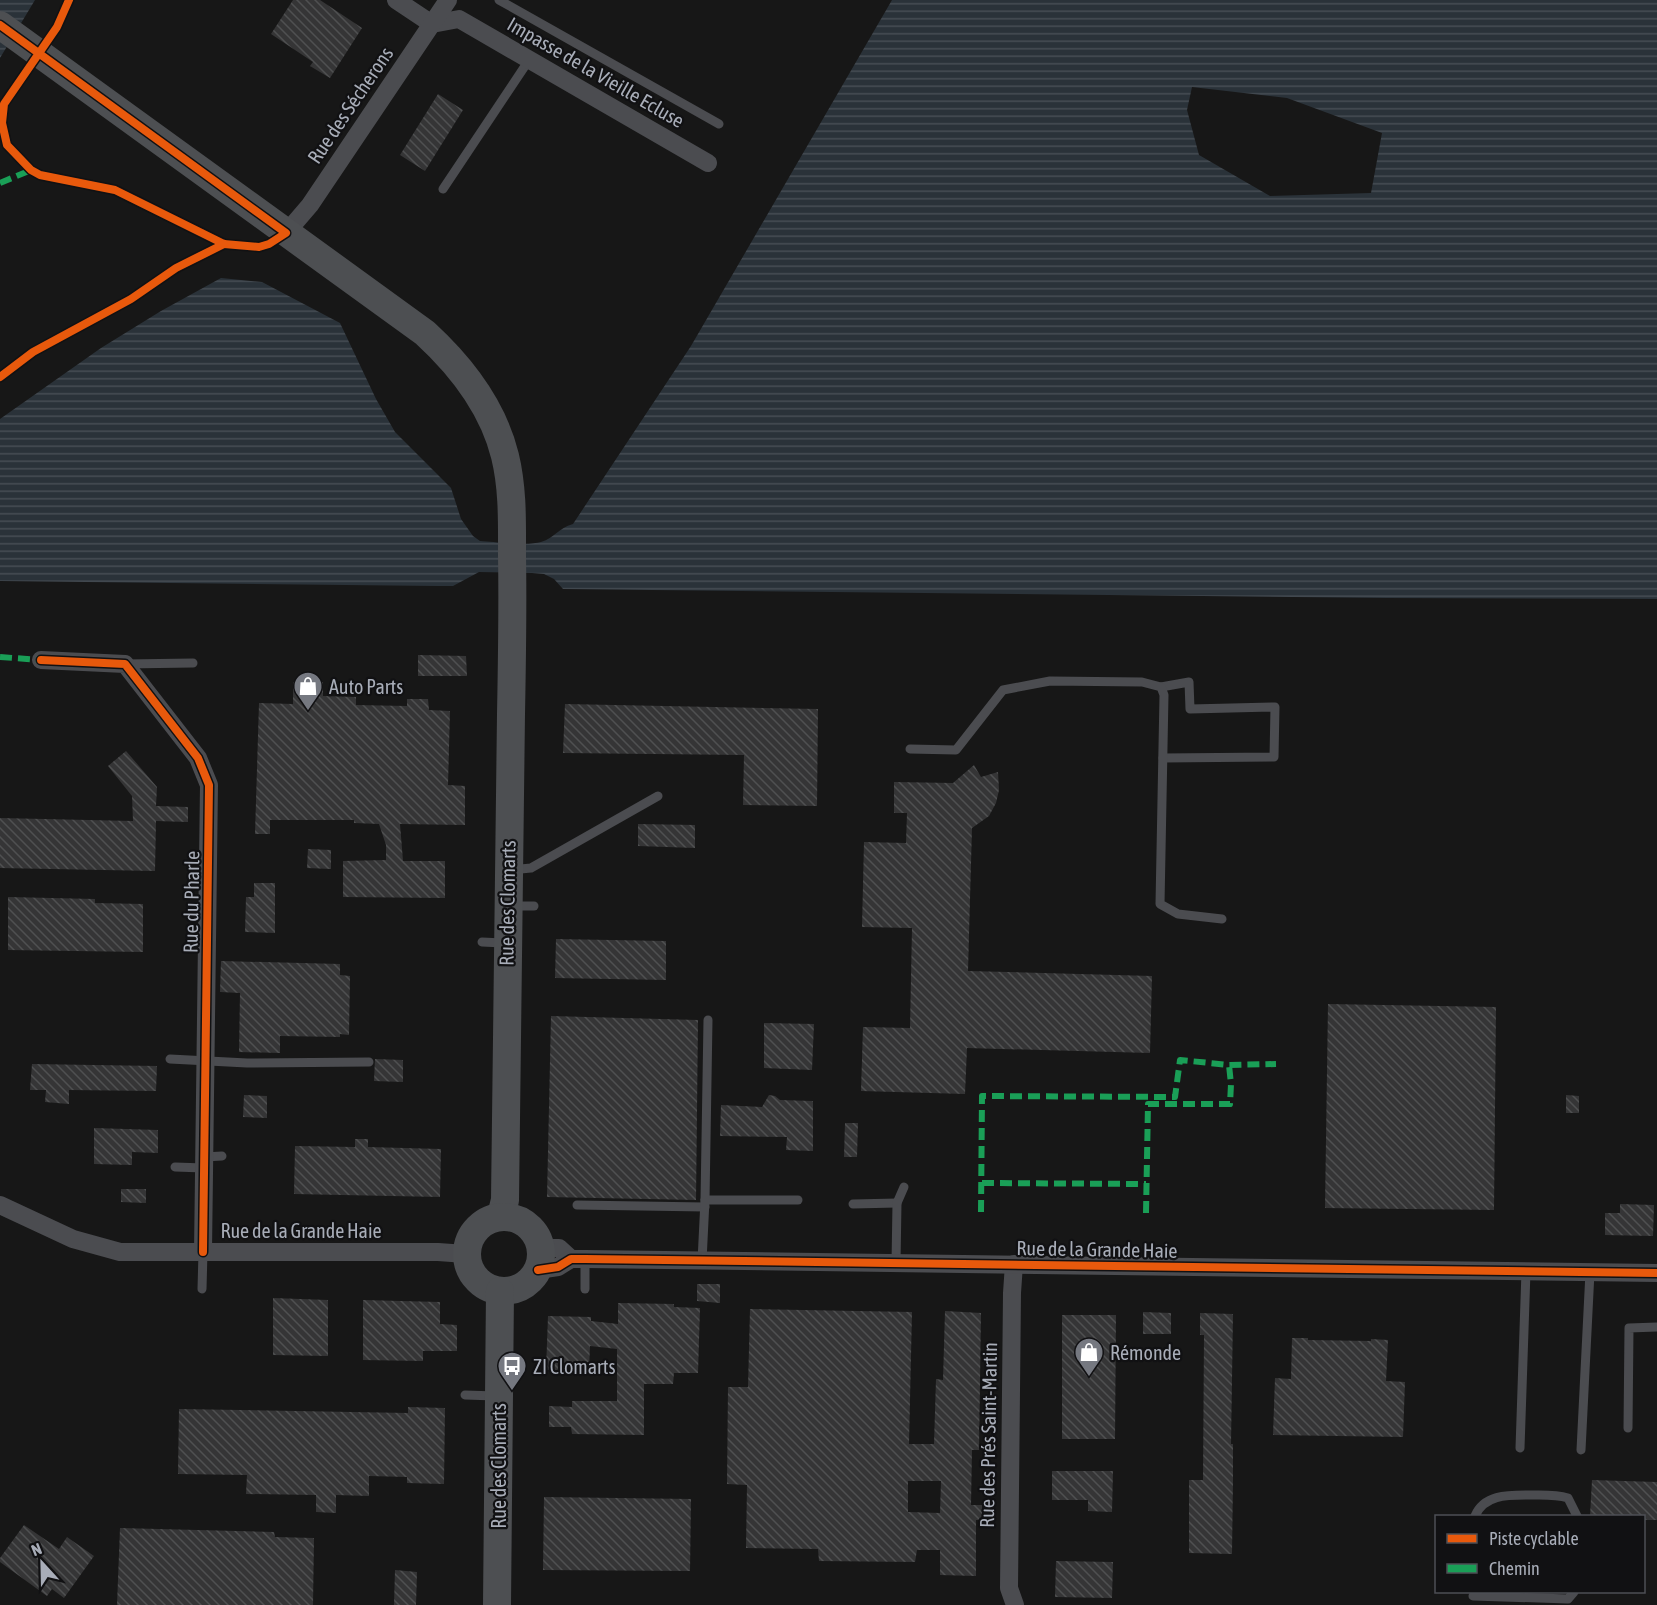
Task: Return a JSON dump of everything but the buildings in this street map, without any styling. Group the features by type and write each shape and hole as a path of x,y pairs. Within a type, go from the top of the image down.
{"main road":[{"name":"Rue des Clomarts","path":"0,25 424,333 448,355 470,381 490,417 505,454 512,490 513,590 508,870 520,906 494,943 505,1200 501,1216"},
{"path":"501,1216 523,1221 538,1237 540,1259 531,1279 522,1287 512,1291 489,1289 472,1275 466,1254 472,1233 480,1224 501,1216"},
{"name":"Rue des Clomarts","path":"497,1605 500,1291"}],"street":[{"path":"396,0 432,24"},
{"name":"Rue des Sécherons","path":"286,233 310,205 448,0"},
{"name":"Impasse de la Vieille Ecluse","path":"432,24 459,19 708,163"},
{"path":"40,660 125,664"},
{"name":"Rue du Pharle","path":"125,664 198,758 209,785 205,1060 210,1160 203,1252"},
{"name":"Rue de la Grande Haie","path":"0,1205 73,1239 120,1252 438,1252 466,1254"},
{"name":"Rue de la Grande Haie","path":"540,1259 558,1267 578,1259 1657,1273"},
{"name":"Rue des Prés Saint-Martin","path":"1014,1264 1008,1588 1015,1605"}],"lane":[{"path":"499,0 719,124"},
{"path":"443,189 529,60"},
{"path":"8,145 31,170 40,175 115,190 224,244 259,247 269,244 286,233"},
{"path":"125,664 193,663"},
{"path":"910,749 956,750 1003,690 1050,681 1142,682 1161,687 1189,682 1190,709 1275,707 1274,757 1163,758"},
{"path":"1161,687 1164,695 1160,904 1178,914 1222,919"},
{"path":"508,870 531,868 658,796"},
{"path":"702,1261 708,1020"},
{"path":"170,1059 247,1064 369,1062"},
{"path":"175,1167 210,1160"},
{"path":"896,1263 897,1203 904,1187"},
{"path":"577,1205 705,1204 798,1200"},
{"path":"853,1204 897,1203"},
{"path":"202,1289 203,1252"},
{"path":"578,1259 585,1289"},
{"path":"1520,1448 1526,1271"},
{"path":"1581,1450 1590,1272"},
{"path":"1628,1428 1629,1328 1657,1327"},
{"path":"465,1395 498,1396"},
{"path":"1476,1515 1488,1501 1503,1495 1558,1495 1568,1498 1576,1515"},
{"path":"1473,1597 1568,1599 1573,1593"}],"shaded area":[{"path":"0,0 35,0 0,58"},
{"path":"892,0 1657,0 1657,599 563,589 554,579 544,574 479,572 453,586 0,581 0,419 101,348 221,278 262,282 340,323 376,399 395,432 451,488 461,519 473,536 480,541 535,543 550,538 573,524 691,346","holes":["1192,87 1287,98 1382,133 1371,193 1270,196 1199,155 1187,110"]}],"marked path":[{"path":"0,183 31,170"},
{"path":"0,657 41,660"},
{"path":"981,1212 982,1096 1175,1097 1180,1060 1229,1065 1276,1064"},
{"path":"1146,1213 1148,1104 1230,1104 1229,1065"},
{"path":"982,1183 1146,1184"}],"cycle path":[{"path":"0,25 286,233 269,244 259,247 224,244 115,190 40,175 31,170 7,145 2,123 4,104 57,27 69,0"},
{"path":"0,377 33,352 131,299 176,268 224,244"},
{"path":"41,660 125,664 198,758 209,785 203,1252"},
{"path":"538,1270 558,1267 571,1259 585,1259 1657,1273"}],"place":[{"name":"Auto Parts","path":"308,712"},
{"name":"Rémonde","path":"1089,1378"},
{"name":"ZI Clomarts","path":"512,1392"}]}
